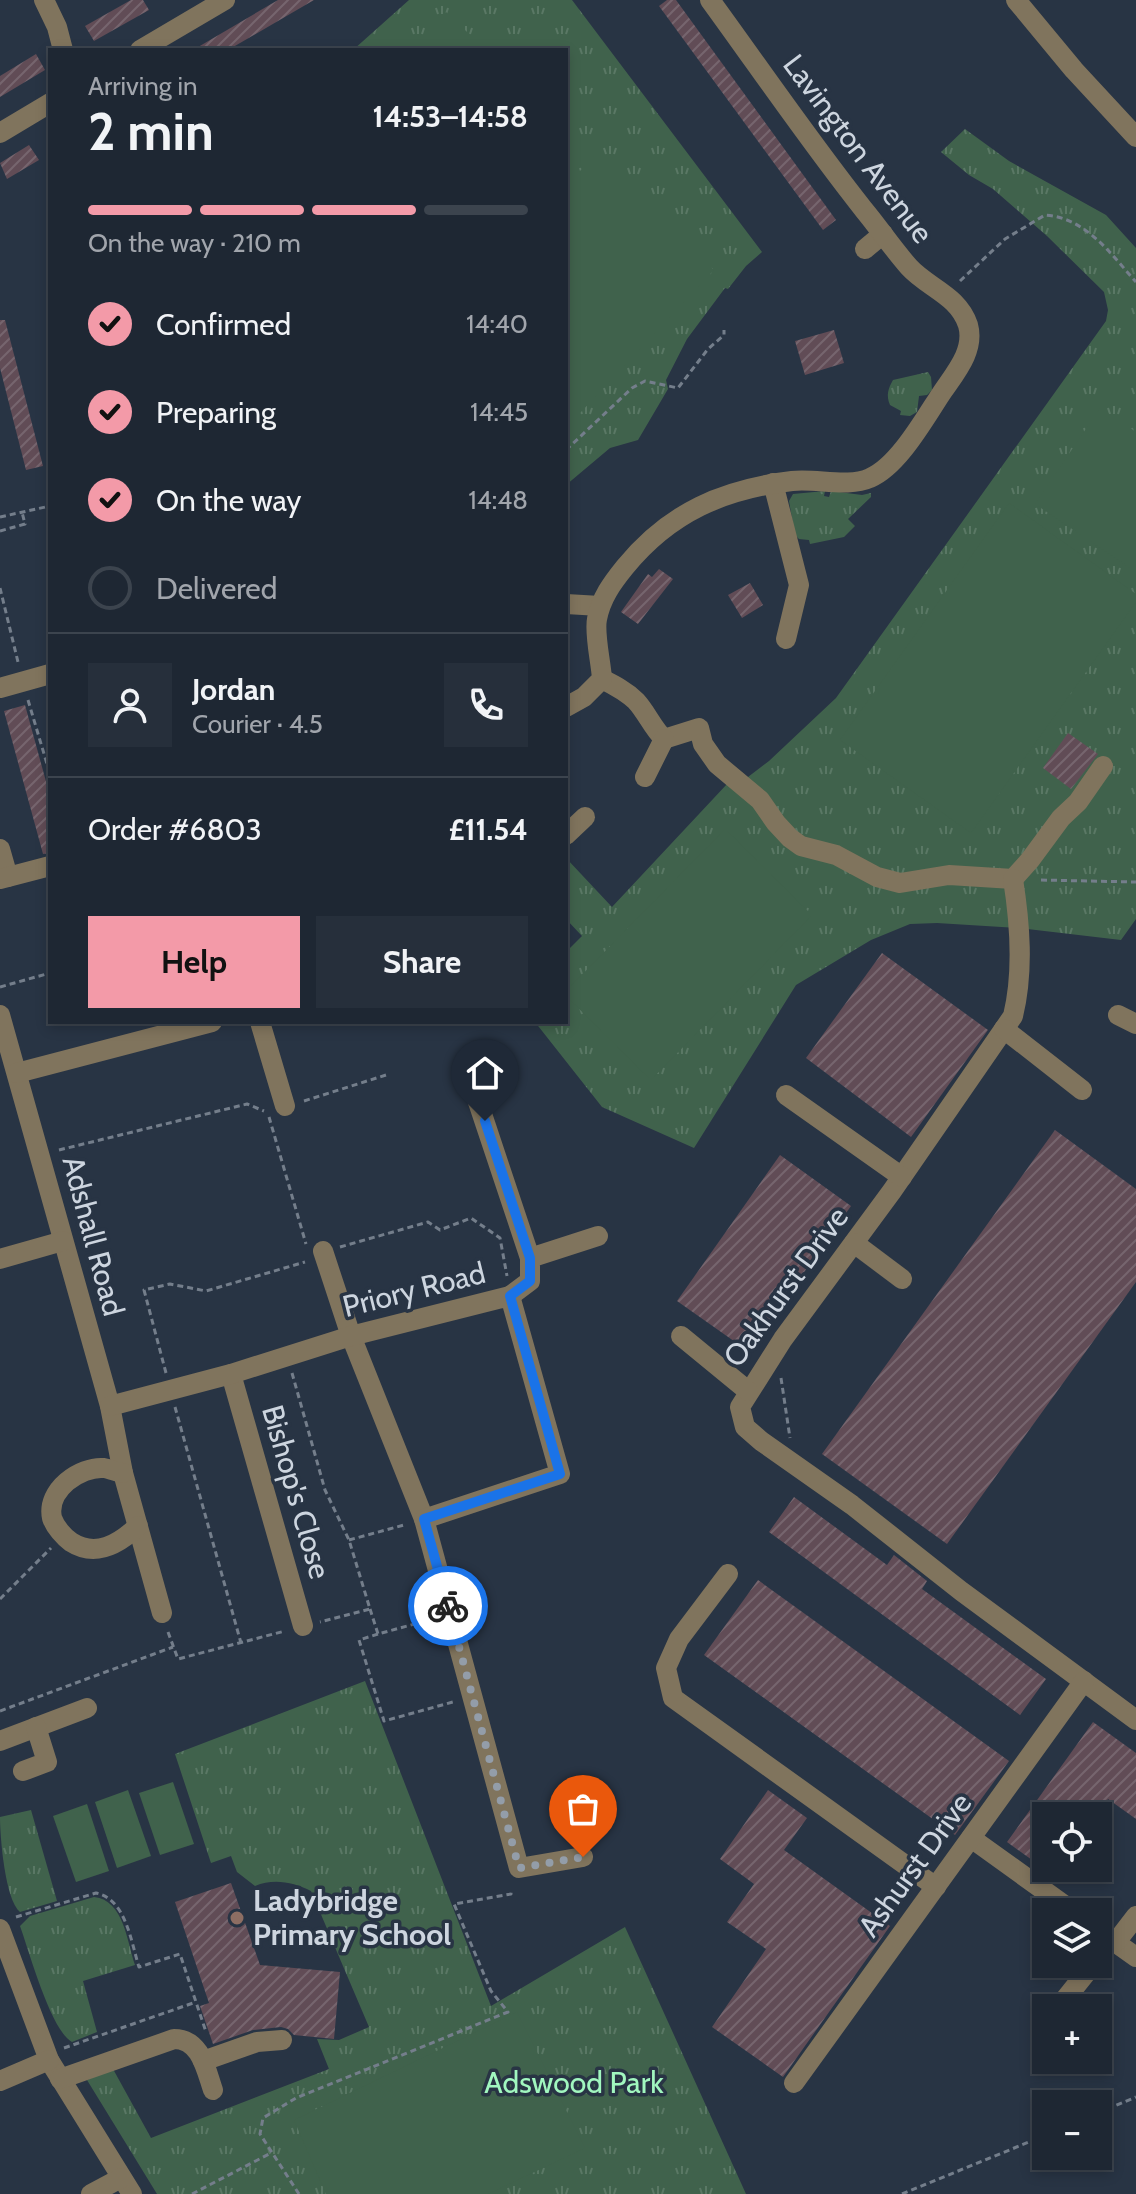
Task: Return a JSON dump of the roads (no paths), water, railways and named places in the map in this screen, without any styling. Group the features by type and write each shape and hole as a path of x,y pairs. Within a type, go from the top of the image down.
{"street":[{"path":"44,0 57,27 62,48"},
{"path":"143,48 225,0"},
{"name":"Lavington Avenue","path":"600,606 603,597 634,556 668,524 730,493 773,483 811,479 847,482 869,479 887,467 915,433 961,364 970,345 968,326 959,308 946,294 910,269 710,0"},
{"path":"1016,0 1074,70 1136,137"},
{"path":"0,133 48,104"},
{"path":"865,249 883,234"},
{"path":"773,483 799,585 786,639"},
{"path":"568,604 600,606 596,623 602,679"},
{"path":"0,688 48,675"},
{"path":"568,706 584,697 602,679"},
{"path":"602,679 622,689 635,701 664,739"},
{"path":"645,777 664,739 699,728 703,744 717,764 760,800 776,823 801,846 836,855 877,877 900,883 949,875 1013,879 1061,818 1078,802 1103,766"},
{"path":"568,833 585,817"},
{"path":"0,849 4,878 48,867"},
{"name":"Oakhurst Drive","path":"1013,879 1019,914 1018,975 1013,1016 902,1177 776,1350 740,1407 745,1427 1136,1720"},
{"name":"Adshall Road","path":"0,1015 110,1406 123,1473 162,1613"},
{"path":"17,1073 204,1024"},
{"path":"260,1024 276,1109"},
{"path":"1004,1029 1082,1090"},
{"path":"475,1093 530,1258 530,1281 510,1296"},
{"path":"786,1095 902,1177"},
{"path":"530,1258 598,1236"},
{"path":"0,1259 63,1241"},
{"path":"854,1243 902,1279"},
{"path":"316,1253 424,1519 519,1868 583,1857"},
{"name":"Priory Road","path":"110,1406 231,1374 351,1336 510,1296 560,1474 424,1519"},
{"path":"681,1336 748,1391"},
{"name":"Bishop's Close","path":"231,1374 303,1626"},
{"path":"123,1473 102,1468 73,1476 56,1492 52,1517 63,1536 81,1548 99,1549 122,1542 138,1526"},
{"path":"728,1574 679,1639 672,1654 666,1668 673,1698 936,1887"},
{"name":"Ashurst Drive","path":"794,2083 1084,1681"},
{"path":"0,1741 87,1708"},
{"path":"23,1771 47,1762 36,1727"},
{"path":"971,1838 1055,1898"},
{"path":"1116,1942 1136,1916"},
{"path":"7,1923 48,2056 127,2186 91,2194"},
{"path":"1112,1939 1136,1957"},
{"path":"1069,1994 1082,1978"},
{"path":"60,2079 174,2039 189,2042 203,2061 213,2090"},
{"path":"203,2061 257,2042 282,2040"},
{"path":"0,2081 48,2056"}],"place":[{"name":"Ladybridge Primary School","path":"237,1918"}],"park label":[{"name":"Adswood Park","path":"574,2083"}]}
